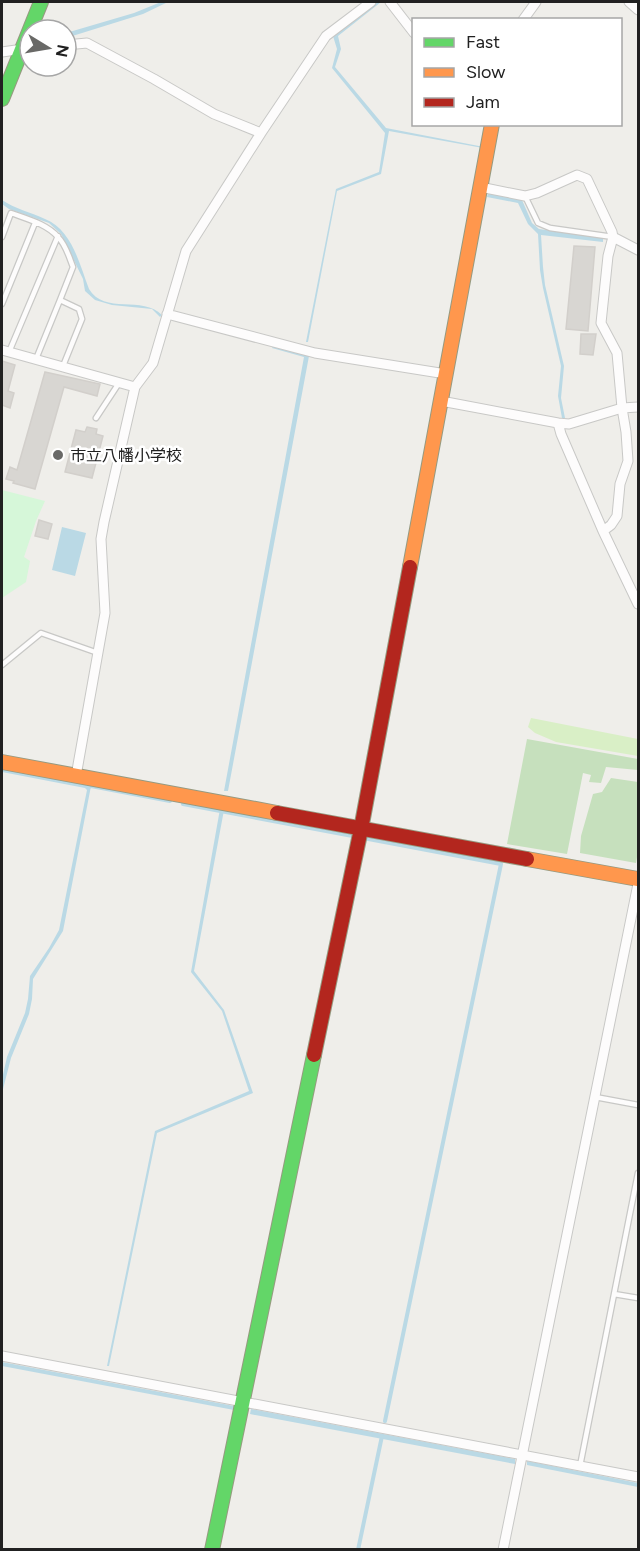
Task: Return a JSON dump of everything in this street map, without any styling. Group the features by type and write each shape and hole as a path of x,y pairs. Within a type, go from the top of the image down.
{"street":[{"path":"36,18 41,2"},
{"path":"76,776 105,613 101,539 104,522 135,387 153,363 186,251 326,36 371,2"},
{"path":"390,2 412,30"},
{"path":"524,18 536,2"},
{"path":"629,2 639,10"},
{"path":"78,44 87,43 213,114 261,133"},
{"path":"2,52 18,50"},
{"path":"2,99 18,66"},
{"path":"212,1550 361,829 492,126"},
{"path":"480,187 525,196 577,175 587,179 613,237 639,250"},
{"path":"603,531 617,516 620,484 628,461 617,353 601,323 608,255 613,237"},
{"path":"167,314 315,353 446,374"},
{"path":"5,351 135,387"},
{"path":"441,401 569,424 622,408 639,407"},
{"path":"558,423 603,531 639,604"},
{"path":"2,762 639,879"},
{"path":"503,1550 639,884"},
{"path":"2,1356 639,1477"}],"lane":[{"path":"525,196 538,223 550,228 613,237"},
{"path":"2,237 11,213 48,228 58,236 73,267 35,360"},
{"path":"2,304 35,223"},
{"path":"5,351 58,236"},
{"path":"60,300 80,309 82,319 62,368"},
{"path":"96,418 119,383"},
{"path":"2,665 40,633 99,653"},
{"path":"595,1097 639,1105"},
{"path":"580,1466 639,1173"},
{"path":"614,1294 639,1299"}],"green space":[{"path":"2,490 45,501 24,557 30,561 26,582 2,598"},
{"path":"531,718 638,739 638,756 556,742 535,733 528,727"},
{"path":"527,739 638,759 638,770 606,767 601,783 589,782 591,775 583,773 567,854 507,844"},
{"path":"611,778 638,782 636,863 580,853 581,836 593,794 602,792"}],"water":[{"path":"161,2 168,2 143,14 78,34 78,29 134,13"},
{"path":"377,2 381,2 338,36 341,49 335,67 386,128 484,147 389,131 381,174 337,191 308,342 306,342 336,189 379,172 385,133 332,68 337,49 333,36"},
{"path":"488,193 522,200 532,223 539,229 603,238 603,242 541,235 545,285 564,366 561,398 565,418 562,418 558,396 561,366 543,288 538,234 528,224 518,203 487,197"},
{"path":"2,200 45,219 62,231 78,258 89,289 96,297 114,303 145,306 154,309 162,315 160,317 152,309 112,305 95,300 85,291 83,279 61,234 49,223 9,209 2,204"},
{"path":"273,346 309,356 228,791 224,791 304,357 272,348"},
{"path":"62,527 86,533 75,576 52,570"},
{"path":"2,769 91,786 63,931 33,979 29,1014 11,1058 2,1093 2,1079 7,1057 25,1013 30,976 59,930 87,790 2,772"},
{"path":"220,809 224,810 194,971 224,1010 253,1093 157,1133 109,1366 107,1366 155,1131 249,1091 222,1011 191,972"},
{"path":"2,1362 234,1406 234,1410 2,1366"},
{"path":"251,1409 515,1459 515,1464 250,1414"},
{"path":"527,1461 638,1483 638,1487 527,1465"}],"building":[{"path":"574,246 595,247 588,331 566,329"},
{"path":"581,334 596,334 593,355 580,354"},
{"path":"2,361 15,365 8,391 14,393 10,408 2,405"},
{"path":"45,372 100,384 97,396 64,387 35,489 6,479 10,467 17,470"},
{"path":"87,427 97,429 96,434 103,436 92,478 65,472 76,430 85,432"},
{"path":"39,520 52,524 48,539 35,536"}],"waterway":[{"path":"88,787 170,801"},
{"path":"183,804 501,864 385,1421"},
{"path":"358,1550 382,1436"}],"traffic: fast":[{"path":"2,99 41,2"},
{"path":"212,1550 314,1055"}],"traffic: slow":[{"path":"410,567 492,126"},
{"path":"2,762 277,813"},
{"path":"527,859 638,879"}],"traffic: jam":[{"path":"314,1055 361,829 410,567"},
{"path":"277,813 527,859"}],"place":[{"name":"市立八幡小学校","path":"58,455"}]}
